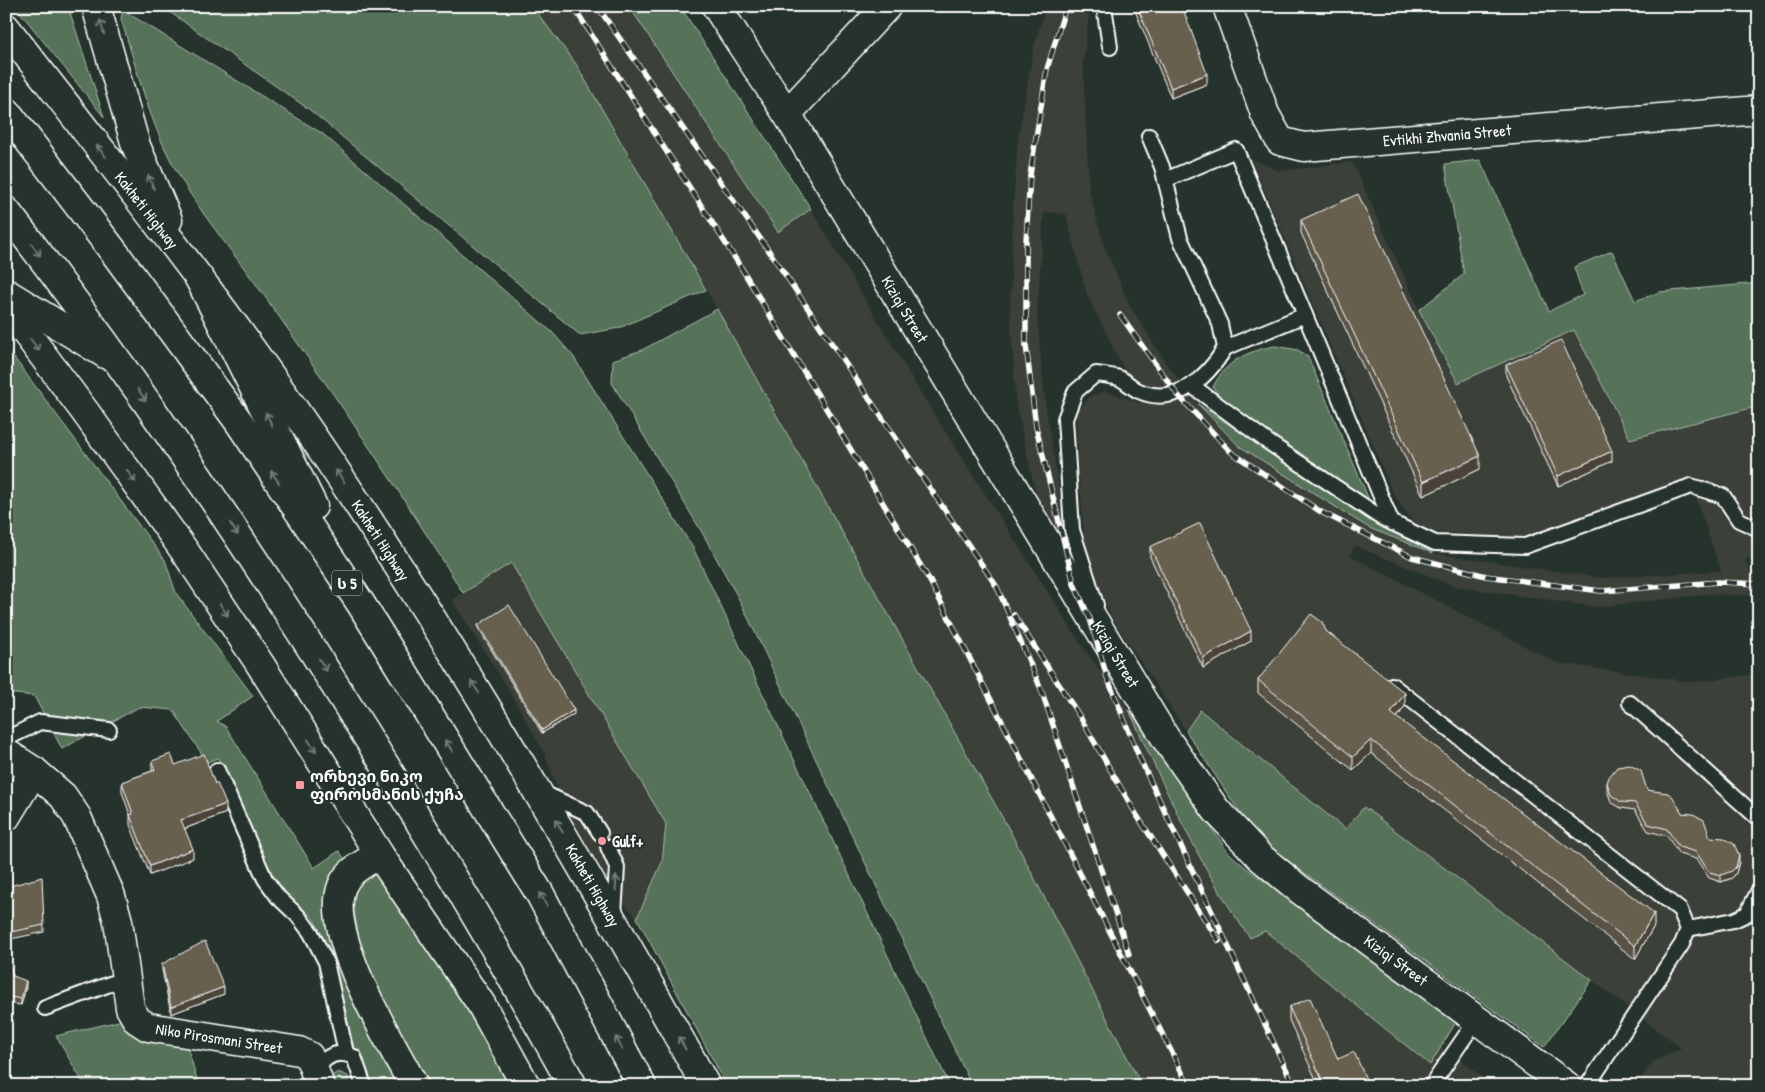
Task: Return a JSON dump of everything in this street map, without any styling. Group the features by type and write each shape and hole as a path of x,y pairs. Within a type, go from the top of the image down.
{"main road":[{"path":"96,6 136,146 192,268 361,604"},
{"name":"Kiziqi Street","path":"716,6 787,114 1166,739 1216,810 1260,856 1300,890 1568,1086"},
{"path":"787,114 886,6"},
{"name":"Evtikhi Zhvania Street","path":"1227,6 1265,114 1280,141 1304,147 1759,110"},
{"name":"Kakheti Highway","path":"6,28 192,268 333,465 490,710 614,920 706,1086"},
{"name":"ს 5","path":"6,111 114,252 239,422 361,604 540,894 642,1086"},
{"path":"6,211 120,363 228,520 340,691 440,853 573,1086"},
{"path":"6,293 120,363"},
{"path":"6,306 86,413 191,561 260,664 379,854 481,1004 526,1086"},
{"name":"Niko Pirosmani Street","path":"6,753 34,771 63,796 77,818 111,896 118,921 130,1008 138,1020 148,1027 299,1051 309,1056 318,1077"},
{"path":"6,817 34,771"},
{"path":"379,854 347,877 342,886 338,906 344,942 372,1009 414,1086"}],"lane":[{"path":"1104,6 1110,47"},
{"path":"1149,136 1165,180 1180,238 1220,324 1225,348"},
{"path":"1165,180 1236,150 1392,523"},
{"path":"1107,639 1072,530 1064,419 1075,392 1096,374 1120,378 1140,391 1164,396 1177,394 1212,368 1225,348 1306,315"},
{"path":"1191,385 1268,442 1392,523 1435,543 1525,546 1691,486 1723,496 1739,520 1759,529"},
{"path":"1385,679 1680,910 1688,930 1682,944 1587,1086"},
{"path":"1630,703 1759,819"},
{"path":"6,739 40,722 109,730"},
{"path":"217,770 265,879 278,897 298,916 311,933 326,962 346,1053"},
{"path":"538,791 587,813 600,833"},
{"path":"608,847 617,867 614,920"},
{"path":"1688,930 1734,920 1747,914 1759,890"},
{"path":"45,1008 126,978"},
{"path":"1432,1086 1477,1019"},
{"path":"318,1077 333,1054 346,1053 354,1057 364,1086"}],"shaded area":[{"path":"532,6 629,6 778,232 811,209 925,400 1085,650 1129,710 1173,807 1225,902 1250,938 1265,931 1429,1064 1442,1047 1495,1086 1142,1086 1010,831 717,309 576,64"},
{"path":"1046,6 1090,6 1083,62 1089,190 1103,243 1130,306 1166,363 1198,404 1239,446 1433,553 1601,578 1721,571 1689,478 1520,539 1435,532 1414,523 1394,495 1251,159 1279,171 1352,162 1419,309 1458,383 1574,330 1630,439 1759,406 1759,556 1745,559 1751,572 1759,573 1759,596 1709,594 1597,607 1454,586 1355,546 1349,555 1557,663 1692,682 1759,674 1759,1086 1635,1086 1653,1062 1681,1048 1364,807 1345,829 1201,711 1186,731 1111,617 1086,553 1078,465 1076,414 1090,396 1105,391 1141,403 1087,295 1066,214 1044,212 1037,316 1045,402 1062,508 1090,611 1037,500 1016,404 1010,308 1013,208 1018,139 1034,46"},
{"path":"511,563 666,824 662,862 637,918 590,865 576,839 544,752 507,687 452,600"}],"green space":[{"path":"15,6 68,6 104,117"},
{"path":"161,6 532,6 576,64 706,290 619,328 580,335 310,110"},
{"path":"629,6 680,6 811,209 778,232"},
{"path":"123,10 323,134 552,332 573,356 693,548 950,1086 727,1086 637,918 662,862 666,824 511,563 463,593 343,409 193,198 171,161 156,127 121,19"},
{"path":"1480,160 1549,311 1583,295 1574,267 1612,251 1635,301 1660,292 1759,283 1759,406 1630,439 1574,330 1458,383 1419,310 1464,274 1445,164"},
{"path":"717,309 1010,831 1142,1086 972,1086 741,603 703,534 612,383 613,360 642,350"},
{"path":"1275,346 1298,350 1308,357 1370,502 1220,398 1213,387 1231,363 1247,354"},
{"path":"6,347 165,560 176,593 253,696 217,721 226,727 314,868 339,851 347,862 337,879 404,1086 369,1086 349,1034 342,1007 335,959 313,918 291,899 268,870 218,758 207,762 173,710 139,707 62,749 34,696 6,693"},
{"path":"1198,404 1350,505 1433,553 1369,528 1239,446"},
{"path":"1129,710 1228,852 1246,868 1458,1019 1430,1065 1265,931 1250,938 1199,856"},
{"path":"1200,710 1345,829 1364,807 1592,980 1544,1047 1273,850 1242,816 1186,731"},
{"path":"381,864 513,1086 423,1086 364,964 353,906 353,885"},
{"path":"123,1020 185,1039 199,1086 85,1086 56,1036"},
{"path":"338,1072 348,1076 351,1086 332,1086 330,1080"}],"building":[{"path":"1137,6 1182,6 1207,74 1171,88"},
{"path":"1358,194 1480,456 1423,482 1301,220"},
{"path":"1561,340 1612,451 1558,476 1506,365"},
{"path":"1200,523 1251,631 1203,658 1150,547"},
{"path":"509,605 574,710 542,730 478,625"},
{"path":"1311,614 1322,622 1326,631 1405,693 1391,713 1654,913 1635,946 1371,740 1353,757 1258,680"},
{"path":"171,754 175,765 204,754 215,784 217,783 226,804 181,820 193,849 150,866 130,815 133,814 122,782 155,770 152,761"},
{"path":"1630,765 1641,771 1647,790 1668,793 1673,797 1682,813 1693,814 1704,820 1710,837 1724,838 1734,844 1739,855 1736,867 1732,871 1721,875 1709,872 1696,852 1679,847 1667,829 1648,824 1635,803 1621,802 1611,795 1607,783 1609,777 1617,767"},
{"path":"42,877 44,925 6,933 6,887"},
{"path":"205,941 224,987 171,1007 162,964"},
{"path":"6,953 13,976 26,981 21,999 6,996"},
{"path":"1310,998 1338,1059 1354,1052 1369,1086 1325,1086 1289,1007"}],"railway":[{"path":"573,6 742,269 930,581 1189,1086"},
{"path":"597,6 769,251 997,587 1041,689 1129,954"},
{"path":"1066,6 1047,69 1030,175 1026,241 1026,345 1036,427 1074,584 1090,619 1107,677 1140,759 1294,1086"},
{"path":"1120,315 1177,394 1231,452 1321,512 1412,557 1486,576 1601,591 1719,582 1759,584"},
{"path":"1014,615 1080,717 1136,814 1219,941"}],"place":[{"name":"ორხევი ნიკო ფიროსმანის ქუჩა","path":"300,785"},
{"name":"Gulf+","path":"602,841"}]}
